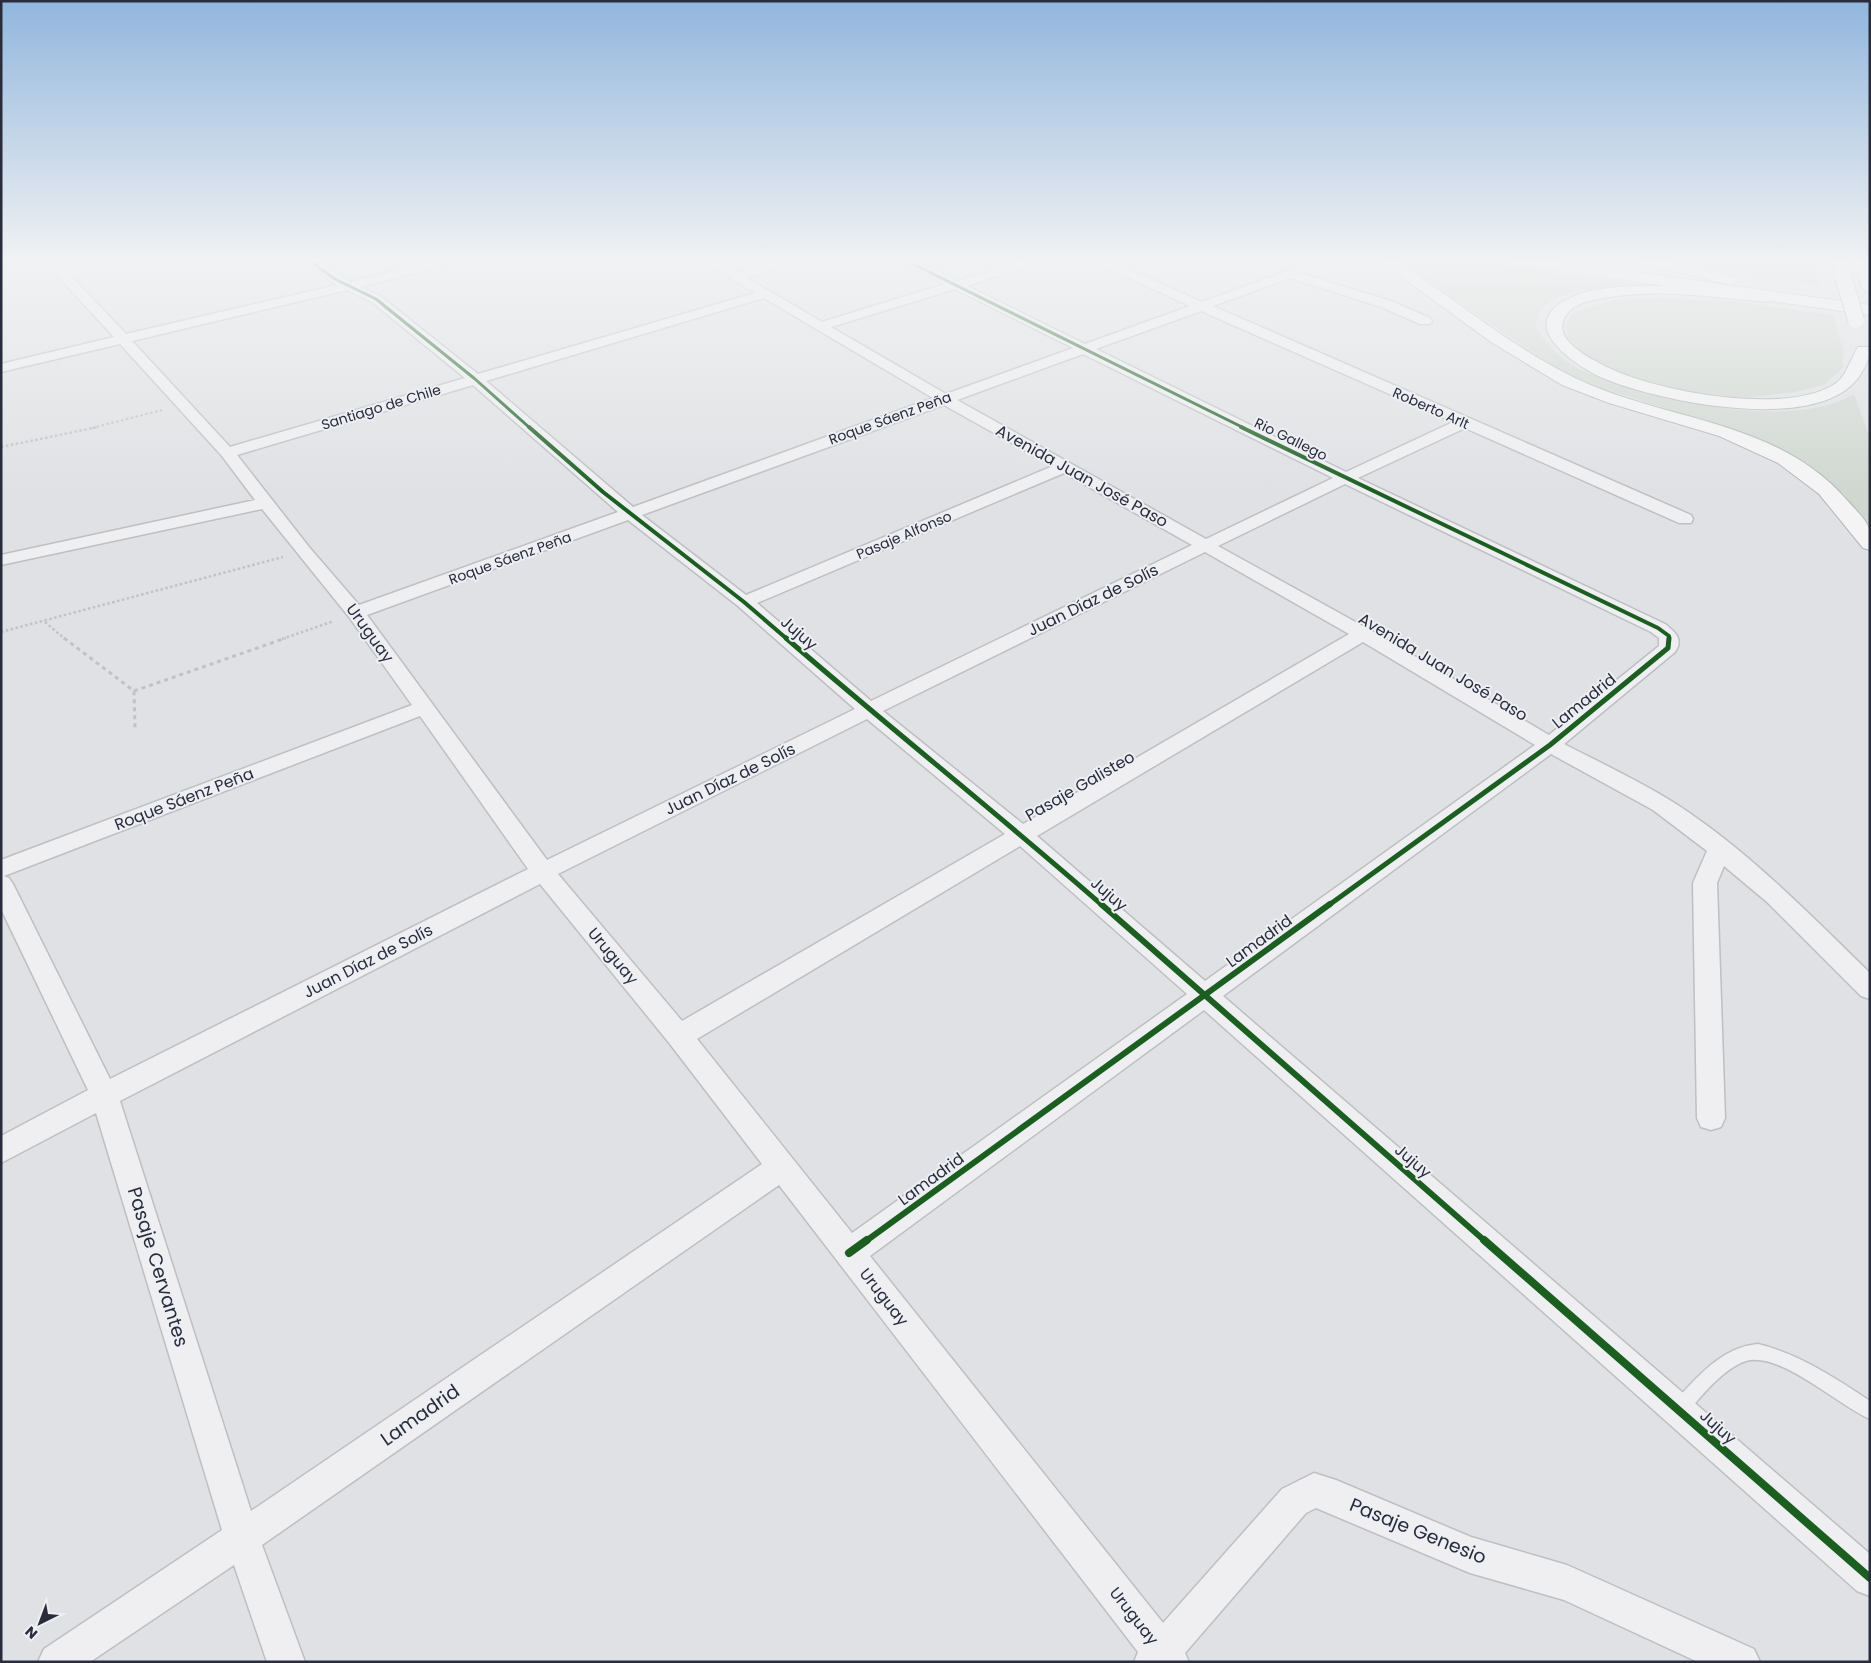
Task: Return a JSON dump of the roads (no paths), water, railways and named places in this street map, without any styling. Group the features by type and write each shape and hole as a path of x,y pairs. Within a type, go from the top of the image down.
{"main road":[{"path":"1496,337 1533,362 1568,381 1611,398 1693,422 1744,440 1779,457 1818,482 1845,509 1870,544"},
{"path":"1558,337 1561,343 1576,356 1605,372 1645,387 1691,398 1742,404 1789,402 1826,395 1850,380 1864,352"},
{"path":"1860,337 1870,372"}],"street":[{"name":"Uruguay","path":"122,337 226,453 303,551 356,613 543,872 679,1036 1161,1658"},
{"path":"1,368 134,337"},
{"name":"Jujuy","path":"423,337 475,379 603,492 744,602 869,710 1022,835 1870,1578"},
{"name":"Santiago de Chile","path":"226,453 620,337"},
{"name":"Avenida Juan José Paso","path":"839,337 1064,467 1363,634 1550,745 1661,805 1720,849 1774,896 1870,990"},
{"name":"Rio Gallego","path":"1058,337 1345,478 1658,628 1669,636"},
{"name":"Roque Sáenz Peña","path":"356,613 633,514 943,398 1119,337"},
{"name":"Roberto Arlt","path":"1267,337 1685,519"},
{"name":"Juan Díaz de Solís","path":"1,1150 104,1095 543,872 1204,544 1465,422"},
{"name":"Pasaje Alfonso","path":"744,602 1064,467"},
{"path":"1,560 265,503"},
{"name":"Pasaje Galisteo","path":"679,1036 1363,634"},
{"name":"Lamadrid","path":"849,1253 1550,745 1668,648 1669,636"},
{"name":"Roque Sáenz Peña","path":"1,869 423,708"},
{"path":"1710,1118 1705,883 1720,849"},
{"name":"Pasaje Cervantes","path":"1,884 104,1095 242,1538 286,1662"},
{"name":"Lamadrid","path":"57,1662 242,1538 781,1167"},
{"name":"Pasaje Genesio","path":"1161,1658 1294,1501 1314,1490 1336,1497 1470,1555 1567,1583 1741,1662"}],"lane":[{"path":"1679,1409 1723,1365 1748,1352 1786,1359 1870,1411"}]}
